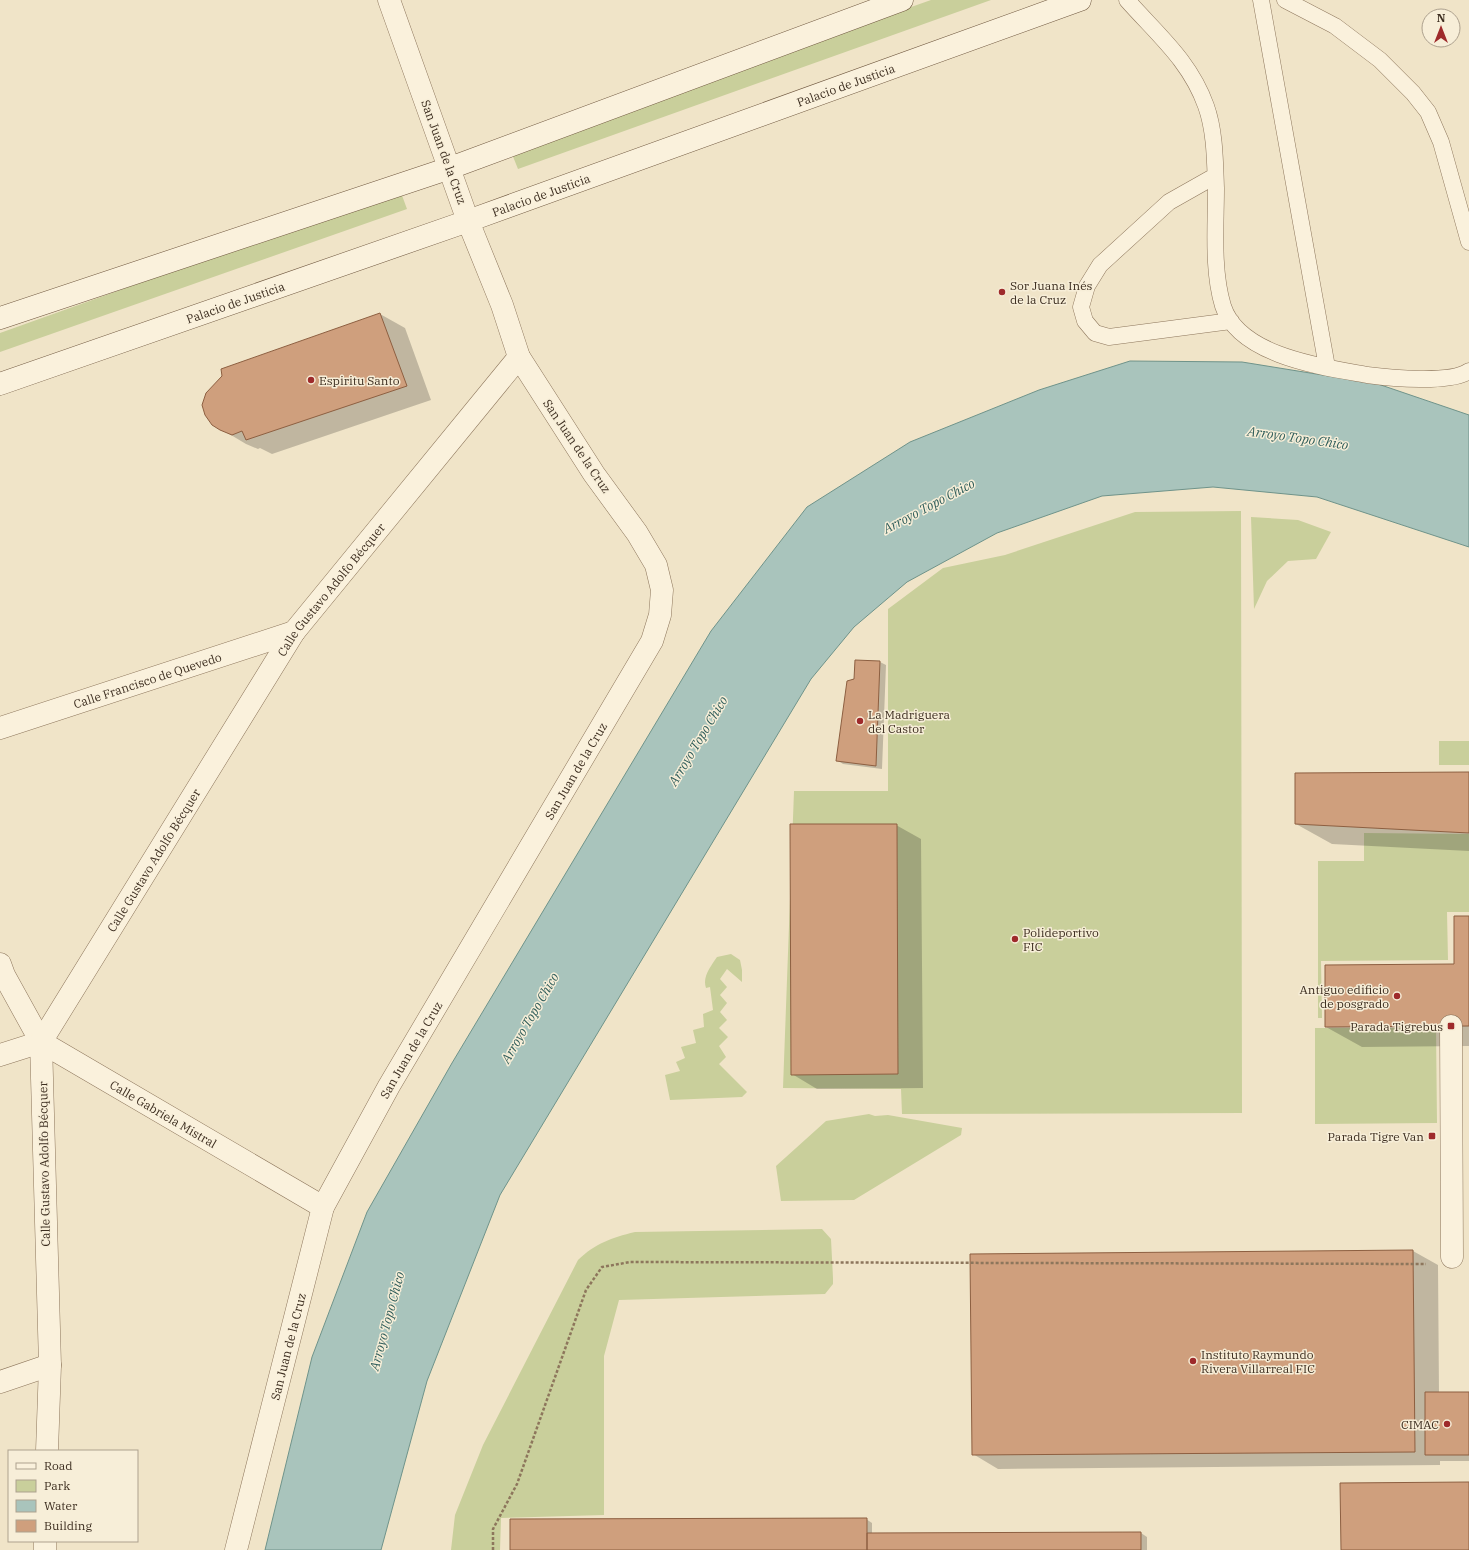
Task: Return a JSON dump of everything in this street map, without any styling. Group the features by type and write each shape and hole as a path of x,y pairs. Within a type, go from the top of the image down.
{"street":[{"name":"San Juan de la Cruz","path":"236,1550 323,1207 393,1079 652,641 660,615 662,590 656,565 638,533 594,474 519,357 502,305 468,221 389,0"},
{"path":"0,318 450,168 902,0"},
{"name":"Palacio de Justicia","path":"0,384 468,221 1080,0"},
{"name":"Calle Gustavo Adolfo Bécquer","path":"47,1450 50,1366 41,1042 294,632 519,357"},
{"name":"Calle Francisco de Quevedo","path":"0,728 294,632"},
{"path":"0,964 4,975 41,1042 0,1055"},
{"path":"1451,1026 1452,1257"},
{"name":"Calle Gabriela Mistral","path":"41,1042 323,1207"},
{"path":"0,1382 50,1366"}],"lane":[{"path":"1127,0 1182,59 1198,85 1207,108 1212,134 1215,176 1217,275 1223,306 1231,321 1248,338 1268,350 1327,368 1380,377 1428,379 1463,375 1469,371"},
{"path":"1261,0 1327,368"},
{"path":"1285,0 1335,26 1380,60 1413,93 1428,112 1441,142 1469,242"},
{"path":"1215,176 1168,202 1100,265 1087,286 1081,307 1085,321 1095,333 1109,337 1231,321"}],"path":[{"path":"492,1550 493,1529 517,1484 586,1290 602,1267 630,1262 1430,1264"}],"green space":[{"path":"931,0 991,0 518,169 510,149"},
{"path":"400,190 407,209 0,352 0,333"},
{"name":"Polideportivo FIC","path":"1241,511 1242,1113 902,1114 901,1089 783,1088 794,791 888,791 888,609 943,568 1005,555 1135,512"},
{"path":"1251,517 1298,520 1331,532 1316,559 1288,561 1267,581 1254,609"},
{"path":"1439,741 1469,741 1469,765 1439,765"},
{"path":"1364,833 1469,834 1469,912 1447,912 1448,960 1321,961 1322,1018 1318,1018 1318,861 1364,861"},
{"path":"731,954 740,960 742,982 727,969 720,979 727,987 720,995 727,1003 720,1012 727,1020 719,1028 728,1037 719,1046 726,1057 719,1064 747,1092 742,1097 670,1100 665,1075 680,1071 676,1062 685,1058 681,1047 696,1043 693,1030 704,1027 703,1014 713,1010 710,987 706,988 705,984 706,976 717,957"},
{"path":"1315,1028 1436,1028 1437,1123 1315,1124"},
{"path":"869,1114 875,1116 888,1115 962,1128 961,1135 854,1200 781,1201 776,1166 826,1121"},
{"path":"822,1229 831,1239 833,1278 833,1284 825,1294 619,1300 604,1356 604,1515 501,1518 500,1550 451,1550 455,1515 483,1445 578,1260 591,1249 604,1242 635,1232"}],"water":[{"name":"Arroyo Topo Chico","path":"1130,361 1242,362 1378,384 1469,415 1469,547 1317,497 1213,487 1102,496 997,533 907,582 854,627 811,679 500,1195 427,1381 381,1550 265,1550 312,1357 367,1212 452,1063 711,631 807,507 910,442 1039,390"}],"building":[{"name":"Espiritu Santo","path":"380,313 407,386 246,440 242,431 232,435 220,430 212,425 205,415 202,405 206,393 222,376 221,369"},
{"name":"La Madriguera del Castor","path":"855,660 880,661 876,766 836,761 847,681 854,679"},
{"path":"1469,772 1469,833 1295,824 1295,773"},
{"path":"790,824 897,824 898,1074 791,1075"},
{"name":"Antiguo edificio de posgrado","path":"1454,916 1469,916 1469,1026 1325,1027 1325,965 1454,964"},
{"name":"Instituto Raymundo Rivera Villarreal FIC","path":"1413,1250 1415,1452 972,1455 970,1254"},
{"name":"CIMAC","path":"1425,1392 1469,1392 1469,1455 1425,1455"},
{"path":"1469,1482 1469,1550 1341,1550 1340,1483"},
{"path":"867,1518 867,1550 510,1550 510,1519"},
{"path":"1141,1532 1141,1550 867,1550 867,1533"}],"place":[{"name":"Sor Juana Inés de la Cruz","path":"1002,292"},
{"name":"Espiritu Santo","path":"311,380"},
{"name":"La Madriguera del Castor","path":"860,721"},
{"name":"Polideportivo FIC","path":"1015,939"},
{"name":"Antiguo edificio de posgrado","path":"1397,996"},
{"name":"Parada Tigrebus","path":"1451,1026"},
{"name":"Parada Tigre Van","path":"1432,1136"},
{"name":"Instituto Raymundo Rivera Villarreal FIC","path":"1193,1361"},
{"name":"CIMAC","path":"1447,1424"}]}
